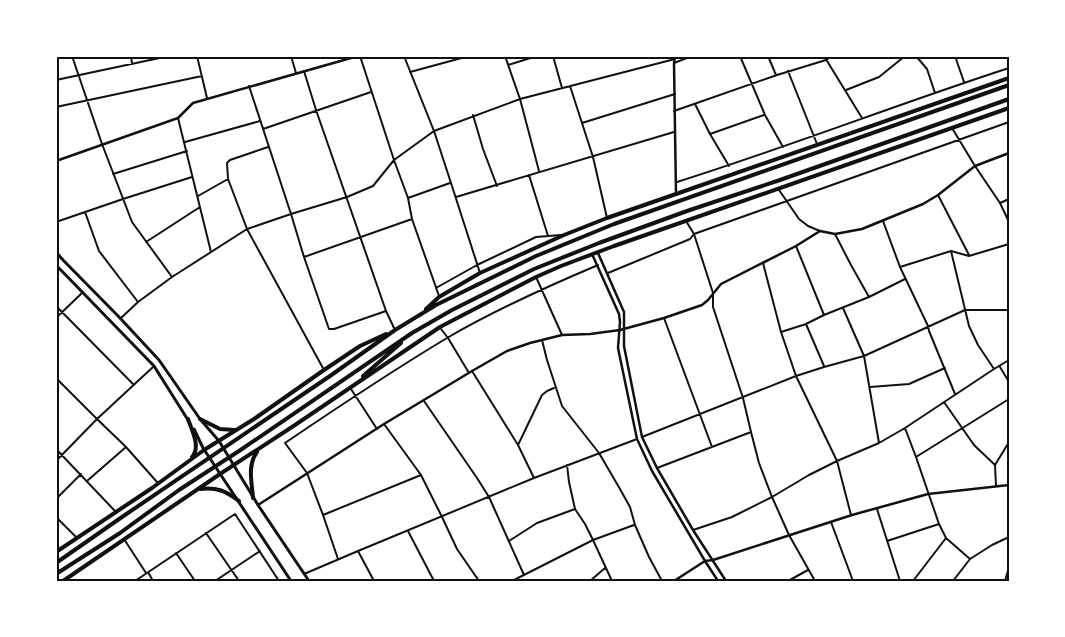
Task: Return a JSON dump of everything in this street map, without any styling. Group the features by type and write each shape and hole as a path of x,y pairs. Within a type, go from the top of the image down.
{"highway":[{"path":"417,317 440,297 480,274 564,235 607,218 1009,78"},
{"path":"56,563 238,440 395,330 436,305 536,256 614,224 1009,85"},
{"path":"56,574 120,533 179,490 412,334 452,310 534,269 687,211 1009,99"},
{"path":"63,581 440,327 536,277 592,254 1009,108"},
{"path":"56,552 158,483 204,449 237,430 360,346 395,330"},
{"path":"350,388 412,334"},
{"path":"184,464 195,454 196,450 195,440 188,419"},
{"path":"200,419 220,429 237,430"},
{"path":"254,498 251,466 254,456 260,448"},
{"path":"198,489 212,488 227,492 239,501"}],"main road":[{"path":"56,252 160,360 200,419 219,441 308,581"},
{"path":"56,265 154,366 188,419 204,449 291,581"}],"street":[{"path":"72,56 102,144 132,222 172,277"},
{"path":"131,56 132,64"},
{"path":"56,80 170,56"},
{"path":"197,56 207,98"},
{"path":"291,56 296,74"},
{"path":"56,161 178,118 193,102 359,56 440,297"},
{"path":"404,56 434,131 480,274"},
{"path":"410,72 469,56"},
{"path":"505,56 520,99 539,172"},
{"path":"508,65 537,56"},
{"path":"553,56 562,88"},
{"path":"674,63 692,56"},
{"path":"740,56 765,114 783,147"},
{"path":"768,56 777,75"},
{"path":"824,56 862,119"},
{"path":"674,111 788,71 826,60 832,56"},
{"path":"846,90 879,77 905,56"},
{"path":"916,56 927,69 935,93"},
{"path":"955,56 964,83"},
{"path":"120,318 172,277 247,229 347,197 373,186 394,160 434,131 520,99 675,57 674,132 676,194"},
{"path":"677,182 1009,68"},
{"path":"304,71 360,237 395,330"},
{"path":"788,71 818,145"},
{"path":"56,108 202,76"},
{"path":"249,86 329,328 334,329 386,310"},
{"path":"570,86 593,157 607,218"},
{"path":"263,129 371,92"},
{"path":"582,123 675,94"},
{"path":"695,104 728,166"},
{"path":"710,134 765,114"},
{"path":"473,115 483,150 497,186"},
{"path":"178,118 212,253"},
{"path":"185,142 260,121"},
{"path":"608,273 690,239 694,234 1009,122"},
{"path":"952,128 1000,203 1009,222"},
{"path":"456,197 674,132"},
{"path":"268,147 230,160 227,164 228,179 247,229 324,370"},
{"path":"113,174 187,151"},
{"path":"779,188 799,219 808,226 835,234 862,229 923,204 938,195 975,166 1009,153"},
{"path":"529,175 548,236"},
{"path":"56,222 192,177"},
{"path":"198,196 228,179"},
{"path":"408,198 451,183"},
{"path":"938,195 969,256"},
{"path":"1000,203 1009,199"},
{"path":"146,242 200,208"},
{"path":"85,212 99,251 138,302"},
{"path":"304,257 412,218"},
{"path":"686,221 694,234 714,292 713,307 743,398 760,463 772,497 789,535 816,581"},
{"path":"883,221 900,267 928,326 956,394"},
{"path":"258,505 384,424 507,351 562,335 590,334 625,329 702,305 721,284 796,246 820,231"},
{"path":"835,234 869,297"},
{"path":"436,288 477,265 536,238 564,235"},
{"path":"900,267 951,251 969,256 1009,244"},
{"path":"796,246 824,315"},
{"path":"951,251 969,326 978,345 994,369"},
{"path":"598,252 624,312 624,346 642,437 657,468 726,581"},
{"path":"592,254 619,314 618,348 636,439 652,471 718,581"},
{"path":"763,263 781,332 796,376 837,461 852,515"},
{"path":"338,560 307,473 284,443 448,338 542,289 598,265"},
{"path":"536,277 562,335"},
{"path":"781,332 806,324 906,279"},
{"path":"56,318 83,292"},
{"path":"56,306 133,384"},
{"path":"843,308 864,356 879,443"},
{"path":"642,437 796,376 864,356 965,310 1009,310"},
{"path":"664,318 712,447"},
{"path":"806,324 824,367"},
{"path":"440,327 518,445 534,478"},
{"path":"542,340 562,406 599,453 620,489 630,508 649,557 662,581"},
{"path":"694,530 732,517 772,497 809,475 879,443 1009,360"},
{"path":"56,461 133,384 154,366"},
{"path":"1000,366 1009,382"},
{"path":"870,387 909,384 945,368"},
{"path":"56,378 126,447 158,483"},
{"path":"350,388 377,429"},
{"path":"518,445 542,395 546,391 555,388"},
{"path":"916,457 1009,399"},
{"path":"424,401 478,478 524,575"},
{"path":"944,402 974,445 995,465"},
{"path":"384,424 421,475 457,549 479,581"},
{"path":"905,428 939,524 946,538 970,559"},
{"path":"657,468 751,432"},
{"path":"304,574 534,478 636,439"},
{"path":"996,486 995,465 1009,442"},
{"path":"87,481 126,447"},
{"path":"56,449 116,512"},
{"path":"567,465 575,509 585,524 612,581"},
{"path":"56,499 81,474"},
{"path":"323,515 421,475"},
{"path":"674,581 705,561 852,515 928,494 1009,485"},
{"path":"509,542 537,523 575,509"},
{"path":"877,509 900,581"},
{"path":"135,581 235,514 279,581"},
{"path":"56,517 77,538"},
{"path":"831,522 853,581"},
{"path":"887,541 939,524"},
{"path":"513,580 593,540 635,525"},
{"path":"408,531 434,581"},
{"path":"206,533 239,581"},
{"path":"953,581 970,559 1009,537"},
{"path":"913,581 946,538"},
{"path":"124,539 153,581"},
{"path":"358,550 374,581"},
{"path":"215,581 260,551"},
{"path":"176,553 195,581"},
{"path":"1005,581 1009,566"},
{"path":"590,581 606,568"},
{"path":"788,581 809,570"}]}
